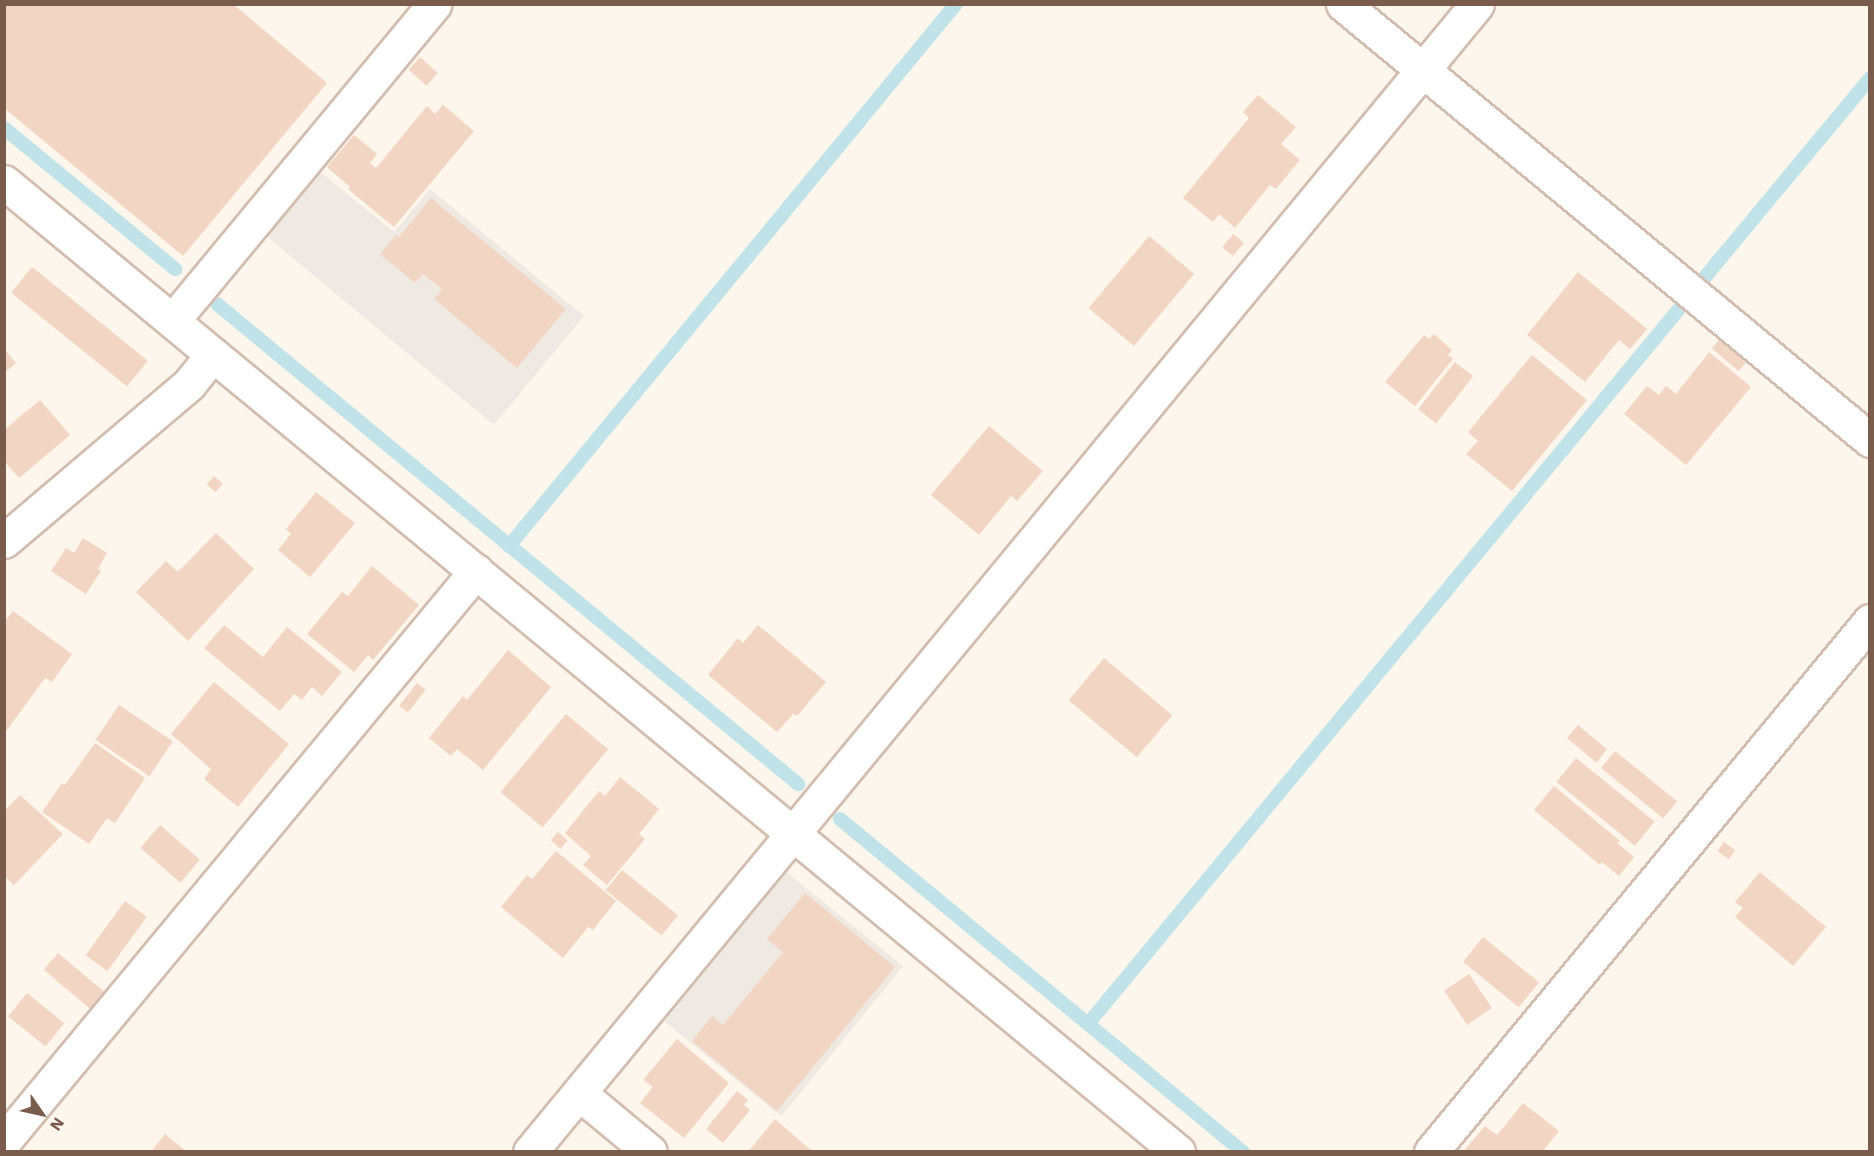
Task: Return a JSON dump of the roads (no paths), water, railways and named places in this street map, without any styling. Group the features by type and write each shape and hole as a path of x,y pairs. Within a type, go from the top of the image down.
{"street":[{"path":"173,320 434,4"},
{"path":"1343,4 1869,440"},
{"path":"530,1152 1477,4"},
{"path":"4,182 1178,1152"},
{"path":"4,541 189,384 213,354"},
{"path":"4,1141 476,571"},
{"path":"1431,1152 1869,621"},
{"path":"579,1093 650,1152"}],"waterway":[{"path":"509,546 956,4"},
{"path":"1705,277 1870,78"},
{"path":"4,128 175,269"},
{"path":"217,304 798,784"},
{"path":"1088,1024 1679,309"},
{"path":"840,819 1243,1152"}]}
